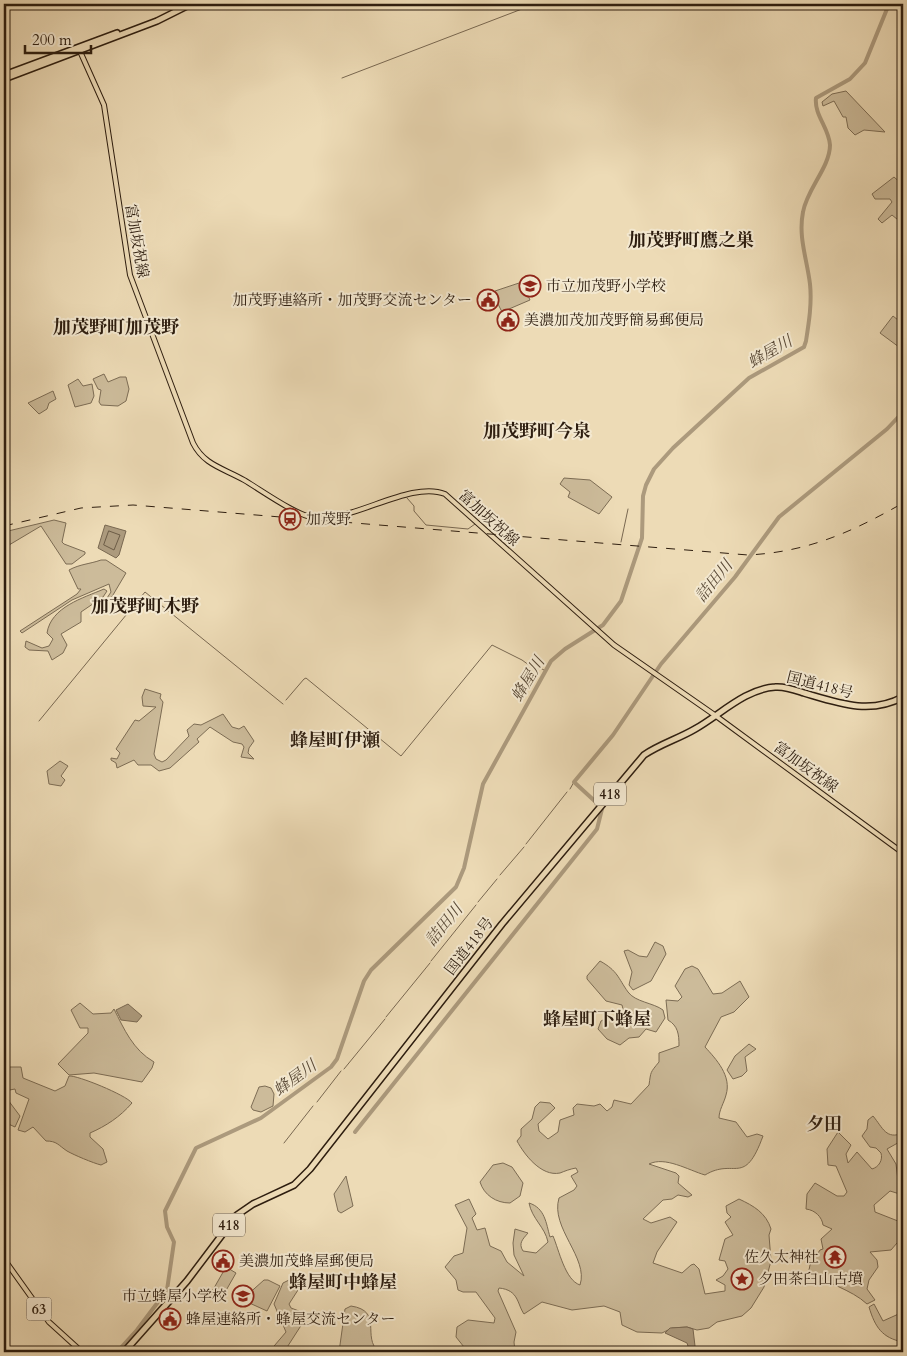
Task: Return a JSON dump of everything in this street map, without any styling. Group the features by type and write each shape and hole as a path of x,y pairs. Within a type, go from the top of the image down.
{"highway":[{"path":"4,79 187,4"},
{"path":"4,75 157,21 191,4"},
{"name":"国道418号","path":"127,1348 187,1281 237,1215 254,1204 294,1185 310,1169 502,924 634,765 661,745 694,730 760,689 774,687 791,688 854,707 885,705 903,697"}],"main road":[{"name":"富加坂祝線","path":"79,49 104,105 130,275 190,435 203,458 296,511 316,518 336,515 423,492 440,492 452,499 468,513 598,632 903,852"},
{"name":"63","path":"4,1259 49,1322 82,1352"}],"shaded area":[{"path":"846,91 885,132 864,130 855,135 848,128 846,117 843,117 834,101 823,106 822,102 832,94"},
{"path":"894,177 903,185 903,224 892,215 882,223 878,219 892,202 890,199 875,199 872,194"},
{"path":"522,282 530,300 502,312 494,296 495,291"},
{"path":"893,316 903,324 903,350 880,333"},
{"path":"104,374 108,382 120,377 126,377 129,389 126,401 118,406 101,405 99,402 101,390 98,389 93,379"},
{"path":"78,379 83,386 92,384 94,396 91,403 75,407 68,385"},
{"path":"53,391 56,399 49,403 47,409 39,414 28,403"},
{"path":"564,478 590,480 612,497 599,514 568,497 570,492 560,484"},
{"path":"54,520 66,523 62,542 85,552 72,564 66,564 41,526 4,548 4,532"},
{"path":"106,560 126,573 110,600 107,598 111,592 109,584 72,600 22,633 20,631 77,594 81,589 78,589 69,570"},
{"path":"104,589 107,591 103,597 81,612 81,622 61,634 67,645 63,653 52,660 48,651 29,650 25,647 26,641 42,648 49,646 53,639 47,633 55,616 78,600"},
{"path":"145,689 161,694 160,698 163,702 154,754 156,759 162,762 166,760 189,736 187,730 194,724 201,725 223,714 232,727 239,729 244,726 254,741 248,753 254,759 241,757 244,747 242,744 233,742 210,727 197,739 199,742 170,768 159,771 151,765 138,765 134,760 117,768 116,763 111,760 111,758 117,759 120,753 116,749 135,720 139,721 156,707 143,706 142,697"},
{"path":"60,761 68,766 61,776 65,780 61,786 49,784 47,771"},
{"path":"655,942 663,946 666,954 651,981 633,990 629,985 632,972 624,951 628,950 639,956 647,957"},
{"path":"600,961 614,972 631,995 663,1010 665,1018 656,1032 646,1029 639,1037 629,1038 620,1045 607,1039 598,1029 601,1021 607,1018 620,1020 624,1013 622,1005 606,1001 587,979 587,976"},
{"path":"692,966 698,969 713,994 722,993 740,981 749,997 734,1012 721,1017 705,1047 722,1068 727,1081 726,1095 719,1118 736,1122 747,1137 757,1134 763,1136 750,1162 738,1168 715,1170 705,1175 669,1163 655,1162 649,1164 676,1173 679,1176 678,1183 692,1195 688,1197 678,1195 672,1199 663,1200 643,1219 651,1223 670,1217 677,1222 657,1252 653,1263 682,1273 694,1264 699,1269 705,1294 725,1291 725,1285 716,1280 723,1276 728,1269 725,1261 719,1260 725,1239 733,1235 725,1222 731,1217 727,1213 726,1206 739,1199 750,1204 763,1214 771,1229 769,1235 771,1261 764,1287 751,1308 742,1316 717,1322 709,1328 697,1330 687,1327 672,1328 662,1333 637,1332 622,1325 620,1312 604,1306 572,1310 542,1302 524,1314 514,1294 506,1289 499,1288 498,1291 516,1332 515,1352 468,1352 456,1337 457,1327 468,1320 494,1323 495,1318 476,1292 458,1290 456,1280 445,1267 454,1256 463,1253 467,1228 455,1205 469,1199 476,1214 472,1218 477,1230 485,1228 490,1246 501,1251 507,1262 524,1276 514,1255 515,1229 528,1233 521,1243 523,1251 536,1253 548,1242 529,1203 534,1205 542,1212 550,1237 553,1236 566,1271 580,1285 579,1264 564,1232 558,1209 559,1198 574,1190 577,1186 571,1176 578,1172 576,1168 553,1173 546,1172 540,1168 529,1158 517,1141 521,1136 521,1129 532,1119 535,1107 540,1102 550,1103 555,1108 538,1124 539,1131 548,1139 558,1132 560,1120 574,1115 573,1108 577,1104 594,1106 600,1104 607,1111 612,1107 614,1100 631,1104 649,1085 651,1072 659,1062 659,1053 679,1046 677,1031 668,1020 666,1000 678,1001 682,997 675,986 685,969"},
{"path":"80,1003 93,1014 111,1013 114,1009 135,1045 154,1062 142,1082 94,1073 69,1075 58,1064 88,1033 88,1028 80,1028 71,1010"},
{"path":"749,1044 756,1049 745,1057 747,1071 742,1076 733,1079 727,1070 735,1056"},
{"path":"4,1067 21,1067 23,1078 55,1091 65,1086 69,1076 74,1077 101,1086 132,1103 112,1121 90,1133 90,1137 103,1149 107,1162 101,1165 74,1155 55,1143 46,1141 33,1127 25,1132 18,1130 29,1099 16,1093 15,1089 4,1091"},
{"path":"259,1087 271,1088 274,1094 273,1106 261,1112 253,1110 251,1107"},
{"path":"4,1099 8,1100 20,1116 15,1127 4,1122"},
{"path":"873,1116 885,1132 893,1135 903,1133 903,1140 887,1149 896,1164 898,1180 903,1183 903,1195 890,1191 874,1205 875,1212 903,1223 903,1244 897,1243 891,1250 870,1252 877,1260 878,1267 869,1280 867,1289 875,1300 867,1304 854,1294 809,1270 810,1265 820,1250 823,1249 821,1239 832,1229 823,1225 818,1214 806,1209 807,1194 815,1183 837,1196 844,1196 847,1192 836,1166 828,1165 827,1149 838,1132 851,1145 846,1154 848,1163 857,1152 872,1169 881,1161 881,1153 876,1148 870,1147 862,1136 867,1129 868,1120"},
{"path":"503,1163 512,1167 523,1183 520,1196 510,1203 495,1200 484,1191 480,1182 493,1165"},
{"path":"346,1176 353,1206 341,1213 338,1211 334,1194"},
{"path":"226,1267 236,1273 220,1301 210,1295"},
{"path":"291,1279 296,1283 298,1290 289,1304 291,1308 299,1311 302,1324 284,1352 269,1352 286,1332 274,1304 283,1283"},
{"path":"264,1280 280,1286 267,1311 245,1301 245,1297"},
{"path":"874,1304 883,1321 903,1312 903,1342 890,1338 880,1330 869,1307"},
{"path":"351,1306 367,1313 370,1319 374,1346 379,1352 339,1352 345,1309"}],"water":[{"path":"105,525 126,531 119,555 116,558 98,548"},
{"path":"128,1004 142,1016 137,1022 121,1020 116,1010"},
{"path":"687,1327 693,1329 695,1346 701,1352 690,1352 687,1343 665,1333 670,1328"}],"waterway":[{"path":"342,78 535,4"},
{"name":"蜂屋川","path":"117,1352 137,1330 167,1290 174,1242 167,1227 165,1211 196,1148 261,1118 331,1067 337,1059 364,981 371,970 456,887 464,868 483,784 551,661 565,649 603,625 621,601 642,538 643,496 654,469 673,448 749,378 804,347 809,320 811,291 802,239 803,212 805,203 823,170 830,145 817,110 816,98 850,79 865,63 889,4"},
{"name":"詰田川","path":"599,805 574,782 613,735 661,664 735,577 779,517 887,429 903,412"},
{"path":"407,498 414,506 414,511 426,525 468,529 475,524"},
{"path":"621,542 628,509"},
{"path":"39,721 145,592 283,704"},
{"path":"286,700 306,678 401,756 492,645 522,660 533,668 540,668 546,671"},
{"name":"詰田川","path":"570,789 574,782"},
{"name":"詰田川","path":"526,844 567,792"},
{"path":"355,1132 597,829 602,809"},
{"name":"詰田川","path":"500,875 524,847"},
{"name":"詰田川","path":"478,902 497,879"},
{"name":"詰田川","path":"431,961 476,905"},
{"name":"詰田川","path":"386,1017 430,963"},
{"name":"詰田川","path":"344,1069 385,1019"},
{"name":"詰田川","path":"317,1102 341,1071"},
{"name":"詰田川","path":"284,1143 313,1106"}],"railway":[{"path":"4,526 81,508 133,505 748,555 790,550 829,539 866,523 903,503"}],"place":[{"name":"市立加茂野小学校","path":"530,286"},
{"name":"加茂野連絡所・加茂野交流センター","path":"488,300"},
{"name":"美濃加茂加茂野簡易郵便局","path":"508,320"},
{"name":"加茂野","path":"290,519"},
{"name":"佐久太神社","path":"835,1257"},
{"name":"美濃加茂蜂屋郵便局","path":"223,1261"},
{"name":"夕田茶臼山古墳","path":"742,1279"},
{"name":"市立蜂屋小学校","path":"243,1296"},
{"name":"蜂屋連絡所・蜂屋交流センター","path":"170,1319"}],"district":[{"name":"加茂野町鷹之巣","path":"691,240"},
{"name":"加茂野町加茂野","path":"116,327"},
{"name":"加茂野町今泉","path":"537,431"},
{"name":"加茂野町木野","path":"145,606"},
{"name":"蜂屋町伊瀬","path":"335,740"},
{"name":"蜂屋町下蜂屋","path":"597,1019"},
{"name":"夕田","path":"824,1124"},
{"name":"蜂屋町中蜂屋","path":"343,1282"}]}
